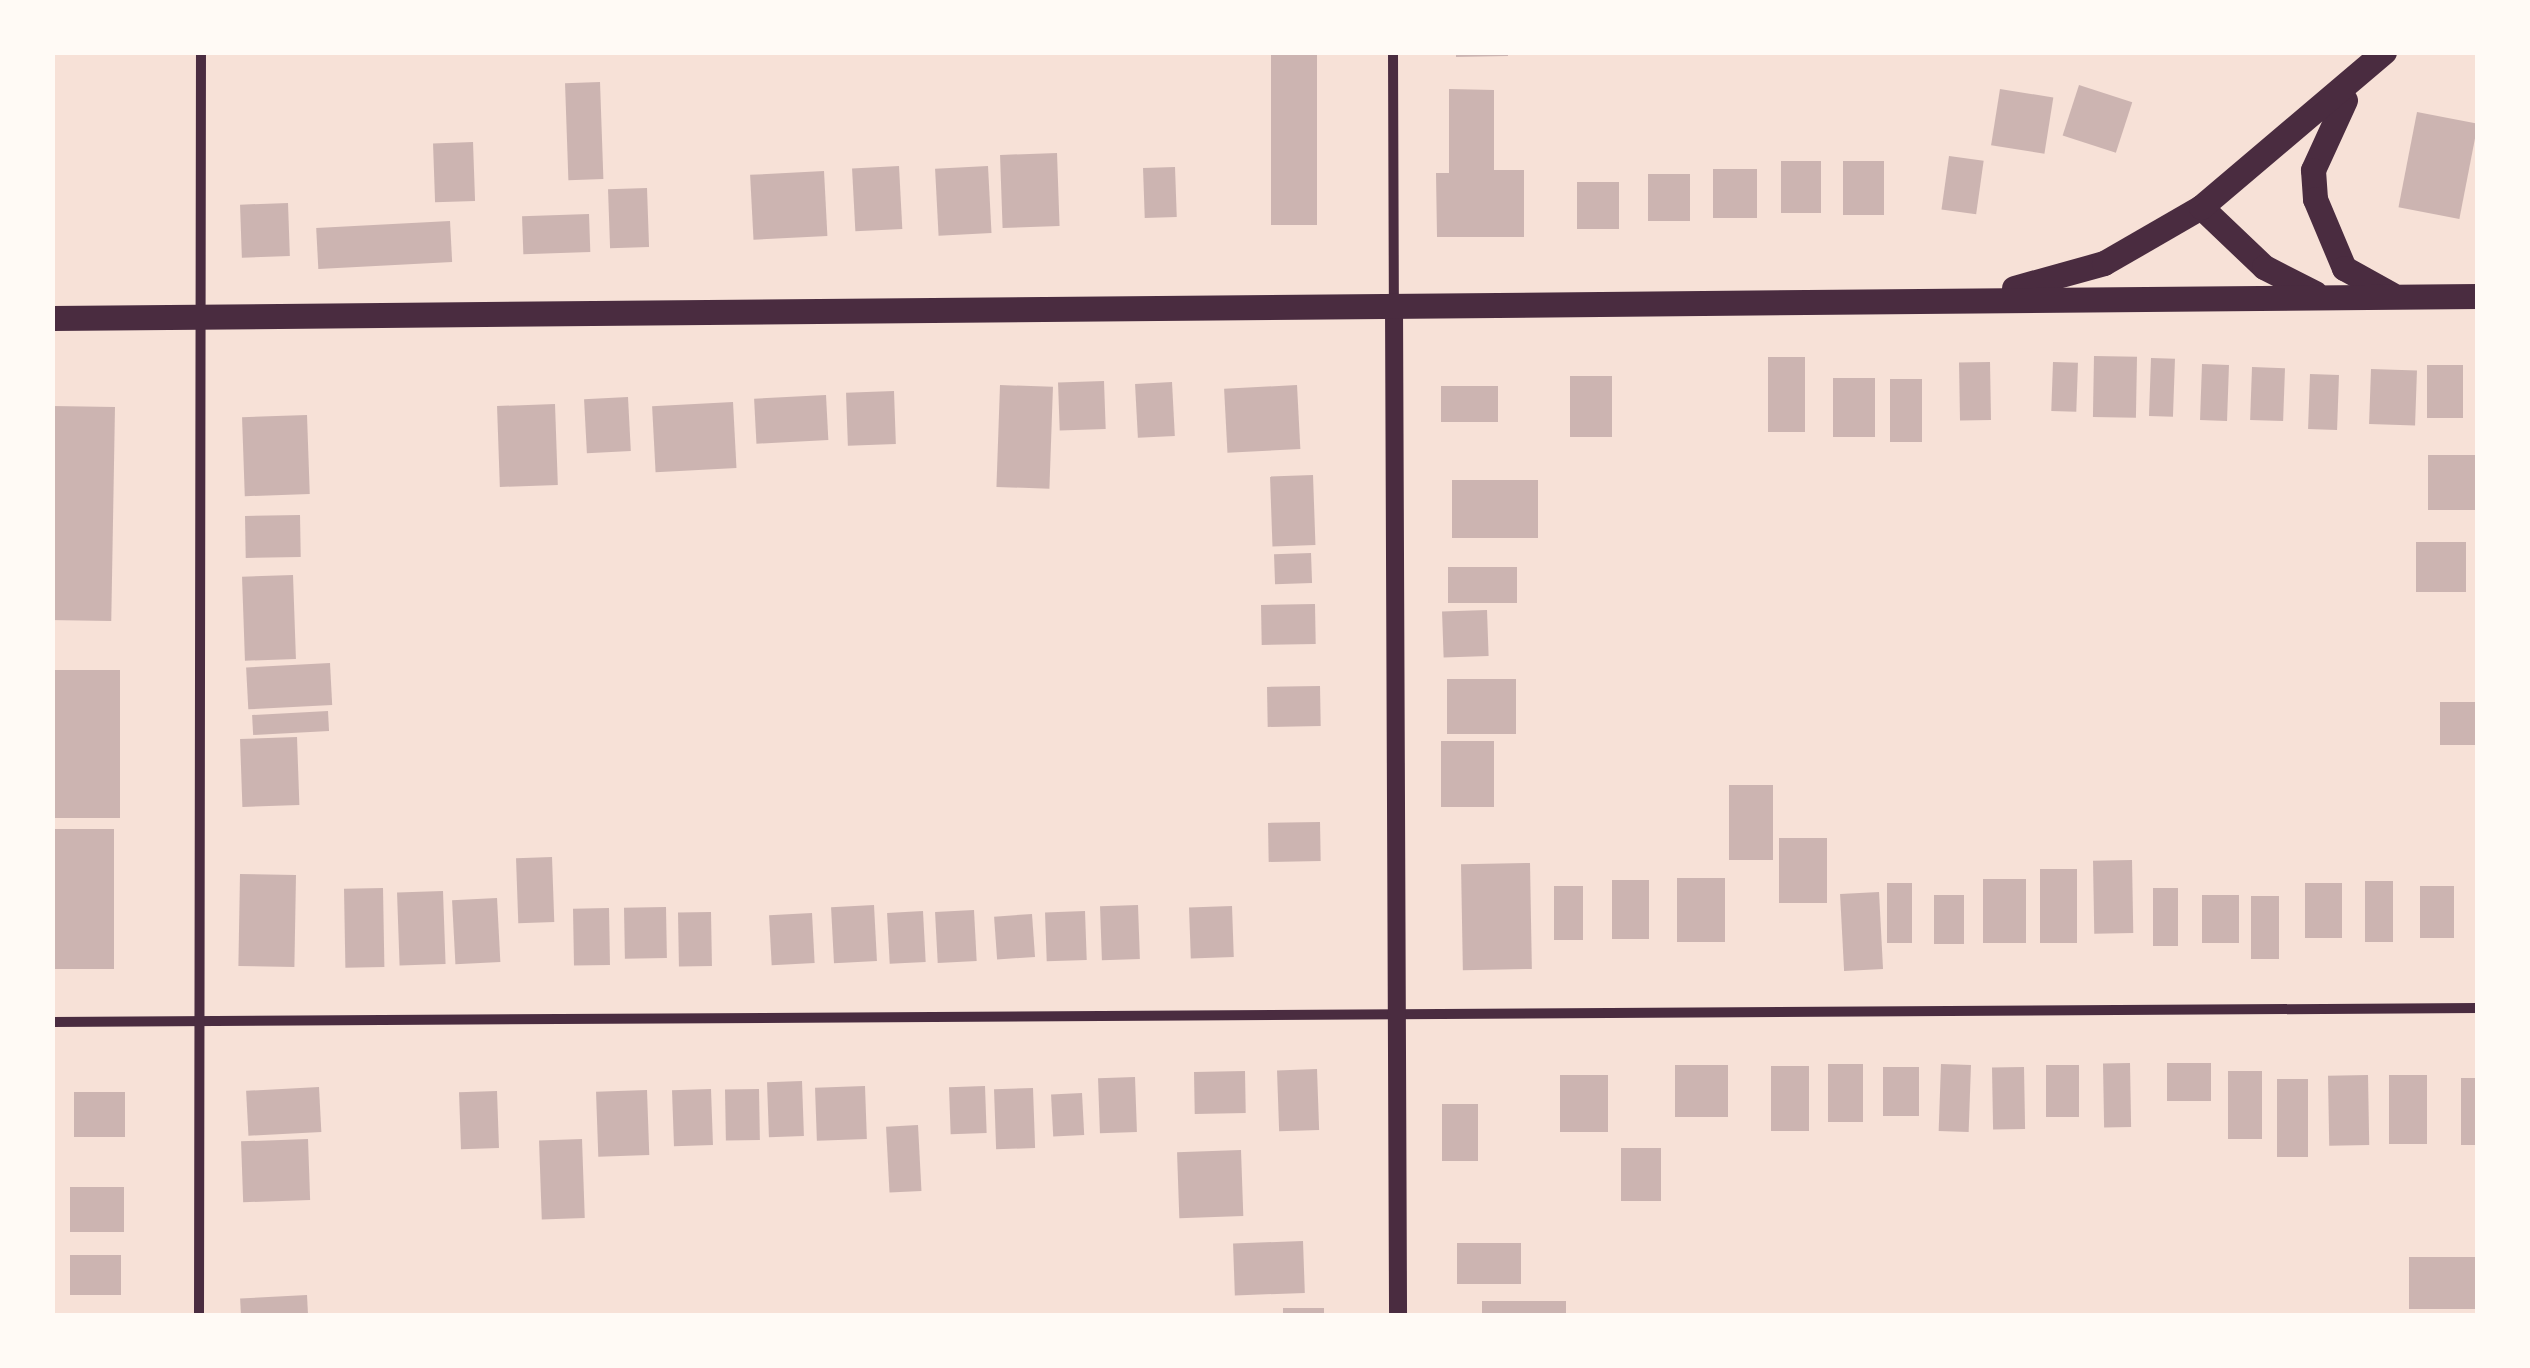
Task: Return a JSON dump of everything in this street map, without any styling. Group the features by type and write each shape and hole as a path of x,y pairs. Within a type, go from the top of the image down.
{"main road":[{"path":"1980,297 2104,263 2201,207 2359,79 2384,52"},
{"path":"2359,79 2329,125 2313,170 2315,199 2344,268 2395,296"},
{"path":"2201,207 2264,267 2322,296"},
{"path":"52,318 1980,297 2478,296"}],"street":[{"path":"199,1316 204,316 201,52"},
{"path":"1393,52 1398,1316"},
{"path":"52,1022 2478,1008"}],"building":[{"path":"1271,52 1317,52 1317,225 1271,225"},
{"path":"1456,52 1508,52 1508,56 1456,57"},
{"path":"600,82 603,179 568,180 565,83"},
{"path":"2079,85 2132,102 2116,153 2063,135"},
{"path":"1449,89 1494,90 1494,170 1524,170 1524,237 1437,237 1436,173 1449,173"},
{"path":"2000,89 2053,97 2044,154 1991,145"},
{"path":"2417,112 2478,124 2459,219 2398,207"},
{"path":"473,142 475,201 435,202 433,143"},
{"path":"1057,153 1060,226 1003,228 1000,155"},
{"path":"1949,156 1984,161 1976,214 1941,209"},
{"path":"1781,161 1821,161 1821,213 1781,213"},
{"path":"1843,161 1884,161 1884,215 1843,215"},
{"path":"899,166 902,229 855,231 852,168"},
{"path":"988,166 992,233 939,236 935,169"},
{"path":"1175,167 1177,217 1145,218 1143,168"},
{"path":"1713,169 1757,169 1757,218 1713,218"},
{"path":"824,171 827,236 754,240 750,175"},
{"path":"1648,174 1690,174 1690,221 1648,221"},
{"path":"1577,182 1619,182 1619,229 1577,229"},
{"path":"647,188 649,247 610,248 608,189"},
{"path":"288,203 290,256 242,258 240,205"},
{"path":"589,214 590,252 523,254 522,216"},
{"path":"450,221 452,262 318,269 316,228"},
{"path":"2094,356 2137,357 2136,418 2093,417"},
{"path":"1768,357 1805,357 1805,432 1768,432"},
{"path":"2151,358 2175,359 2173,417 2149,416"},
{"path":"1990,362 1991,420 1960,421 1959,363"},
{"path":"2053,362 2078,363 2076,412 2051,411"},
{"path":"2202,364 2229,365 2227,421 2200,420"},
{"path":"2427,365 2463,365 2463,418 2427,418"},
{"path":"2252,367 2285,368 2283,421 2250,420"},
{"path":"2371,369 2417,371 2415,426 2369,424"},
{"path":"2310,374 2339,375 2337,430 2308,429"},
{"path":"1570,376 1612,376 1612,437 1570,437"},
{"path":"1833,378 1875,378 1875,437 1833,437"},
{"path":"1890,379 1922,379 1922,442 1890,442"},
{"path":"1104,381 1106,429 1060,431 1058,383"},
{"path":"1172,382 1175,436 1138,438 1135,384"},
{"path":"1000,385 1053,387 1049,489 996,487"},
{"path":"1297,385 1300,449 1227,453 1224,389"},
{"path":"1441,386 1498,386 1498,422 1441,422"},
{"path":"894,391 896,444 848,446 846,393"},
{"path":"826,395 828,440 756,444 754,399"},
{"path":"628,397 631,451 587,453 584,399"},
{"path":"733,402 736,468 656,472 652,406"},
{"path":"555,404 558,485 500,487 497,406"},
{"path":"52,406 115,407 111,621 52,620"},
{"path":"307,415 310,494 245,496 242,417"},
{"path":"2428,455 2478,455 2478,510 2428,510"},
{"path":"1313,475 1315,545 1272,546 1270,477"},
{"path":"1452,480 1538,480 1538,538 1452,538"},
{"path":"300,515 301,557 246,558 245,516"},
{"path":"2416,542 2466,542 2466,592 2416,592"},
{"path":"1311,553 1312,583 1275,584 1274,554"},
{"path":"1448,567 1517,567 1517,603 1448,603"},
{"path":"293,575 296,659 245,661 242,577"},
{"path":"1315,604 1316,644 1262,645 1261,605"},
{"path":"1487,610 1489,656 1444,658 1442,612"},
{"path":"330,663 332,705 248,709 246,667"},
{"path":"52,670 120,670 120,818 52,818"},
{"path":"1447,679 1516,679 1516,734 1447,734"},
{"path":"1320,686 1321,726 1268,727 1267,687"},
{"path":"2440,702 2478,702 2478,745 2440,745"},
{"path":"328,711 329,731 253,735 252,715"},
{"path":"297,737 299,805 242,807 240,739"},
{"path":"1441,741 1494,741 1494,807 1441,807"},
{"path":"1729,785 1773,785 1773,860 1729,860"},
{"path":"1320,822 1321,861 1269,862 1268,823"},
{"path":"52,829 114,829 114,969 52,969"},
{"path":"1779,838 1827,838 1827,903 1779,903"},
{"path":"552,857 554,922 518,923 516,858"},
{"path":"2132,860 2133,933 2094,934 2093,861"},
{"path":"1530,863 1532,969 1463,970 1461,864"},
{"path":"2040,869 2077,869 2077,943 2040,943"},
{"path":"240,874 296,875 294,967 238,966"},
{"path":"1677,878 1725,878 1725,942 1677,942"},
{"path":"1983,879 2026,879 2026,943 1983,943"},
{"path":"1612,880 1649,880 1649,939 1612,939"},
{"path":"2365,881 2393,881 2393,942 2365,942"},
{"path":"1887,883 1912,883 1912,943 1887,943"},
{"path":"2305,883 2342,883 2342,938 2305,938"},
{"path":"1554,886 1583,886 1583,940 1554,940"},
{"path":"2420,886 2454,886 2454,938 2420,938"},
{"path":"383,888 384,967 345,968 344,889"},
{"path":"2153,888 2178,888 2178,946 2153,946"},
{"path":"443,891 446,964 400,966 397,893"},
{"path":"1879,892 1883,969 1844,971 1840,894"},
{"path":"1934,895 1964,895 1964,944 1934,944"},
{"path":"2202,895 2239,895 2239,943 2202,943"},
{"path":"2251,896 2279,896 2279,959 2251,959"},
{"path":"497,898 500,962 455,964 452,900"},
{"path":"874,905 877,961 834,963 831,907"},
{"path":"1138,905 1140,959 1102,960 1100,906"},
{"path":"1232,906 1234,957 1191,958 1189,908"},
{"path":"666,907 667,958 625,959 624,908"},
{"path":"609,908 610,965 574,966 573,909"},
{"path":"974,910 977,961 938,963 935,912"},
{"path":"923,911 926,962 890,964 887,913"},
{"path":"1085,911 1087,960 1047,961 1045,912"},
{"path":"711,912 712,966 679,967 678,913"},
{"path":"812,913 815,963 772,965 769,915"},
{"path":"1032,914 1035,957 997,960 994,917"},
{"path":"2103,1063 2130,1063 2131,1127 2104,1127"},
{"path":"2167,1063 2211,1063 2211,1101 2167,1101"},
{"path":"1828,1064 1863,1064 1863,1122 1828,1122"},
{"path":"1941,1064 1971,1065 1969,1132 1939,1131"},
{"path":"1675,1065 1728,1065 1728,1117 1675,1117"},
{"path":"2046,1065 2079,1065 2079,1117 2046,1117"},
{"path":"1771,1066 1809,1066 1809,1131 1771,1131"},
{"path":"1883,1067 1919,1067 1919,1116 1883,1116"},
{"path":"2024,1067 2025,1129 1993,1130 1992,1068"},
{"path":"1317,1069 1319,1130 1279,1131 1277,1070"},
{"path":"1245,1071 1246,1113 1195,1114 1194,1072"},
{"path":"2228,1071 2262,1071 2262,1139 2228,1139"},
{"path":"1560,1075 1608,1075 1608,1132 1560,1132"},
{"path":"2368,1075 2369,1145 2329,1146 2328,1076"},
{"path":"2389,1075 2427,1075 2427,1144 2389,1144"},
{"path":"1135,1077 1137,1132 1100,1133 1098,1078"},
{"path":"2461,1078 2478,1078 2478,1145 2461,1145"},
{"path":"2277,1079 2308,1079 2308,1157 2277,1157"},
{"path":"802,1081 804,1136 769,1137 767,1082"},
{"path":"865,1086 867,1139 817,1141 815,1088"},
{"path":"985,1086 987,1133 951,1134 949,1087"},
{"path":"319,1087 321,1132 248,1136 246,1091"},
{"path":"1033,1088 1035,1148 996,1149 994,1089"},
{"path":"711,1089 713,1145 674,1146 672,1090"},
{"path":"759,1089 760,1140 726,1141 725,1090"},
{"path":"647,1090 649,1155 598,1157 596,1092"},
{"path":"497,1091 499,1148 461,1149 459,1092"},
{"path":"74,1092 125,1092 125,1137 74,1137"},
{"path":"1082,1093 1084,1135 1053,1137 1051,1095"},
{"path":"1442,1104 1478,1104 1478,1161 1442,1161"},
{"path":"918,1125 921,1191 889,1193 886,1127"},
{"path":"308,1139 310,1200 243,1202 241,1141"},
{"path":"582,1139 585,1218 542,1219 539,1141"},
{"path":"1621,1148 1661,1148 1661,1201 1621,1201"},
{"path":"1241,1150 1243,1216 1179,1218 1177,1152"},
{"path":"70,1187 124,1187 124,1232 70,1232"},
{"path":"1303,1241 1305,1293 1235,1295 1233,1243"},
{"path":"1457,1243 1521,1243 1521,1284 1457,1284"},
{"path":"70,1255 121,1255 121,1295 70,1295"},
{"path":"2409,1257 2478,1257 2478,1309 2409,1309"},
{"path":"307,1295 308,1316 241,1316 240,1299"},
{"path":"1482,1301 1566,1301 1566,1316 1482,1316"},
{"path":"1283,1308 1324,1308 1324,1316 1283,1316"}]}
